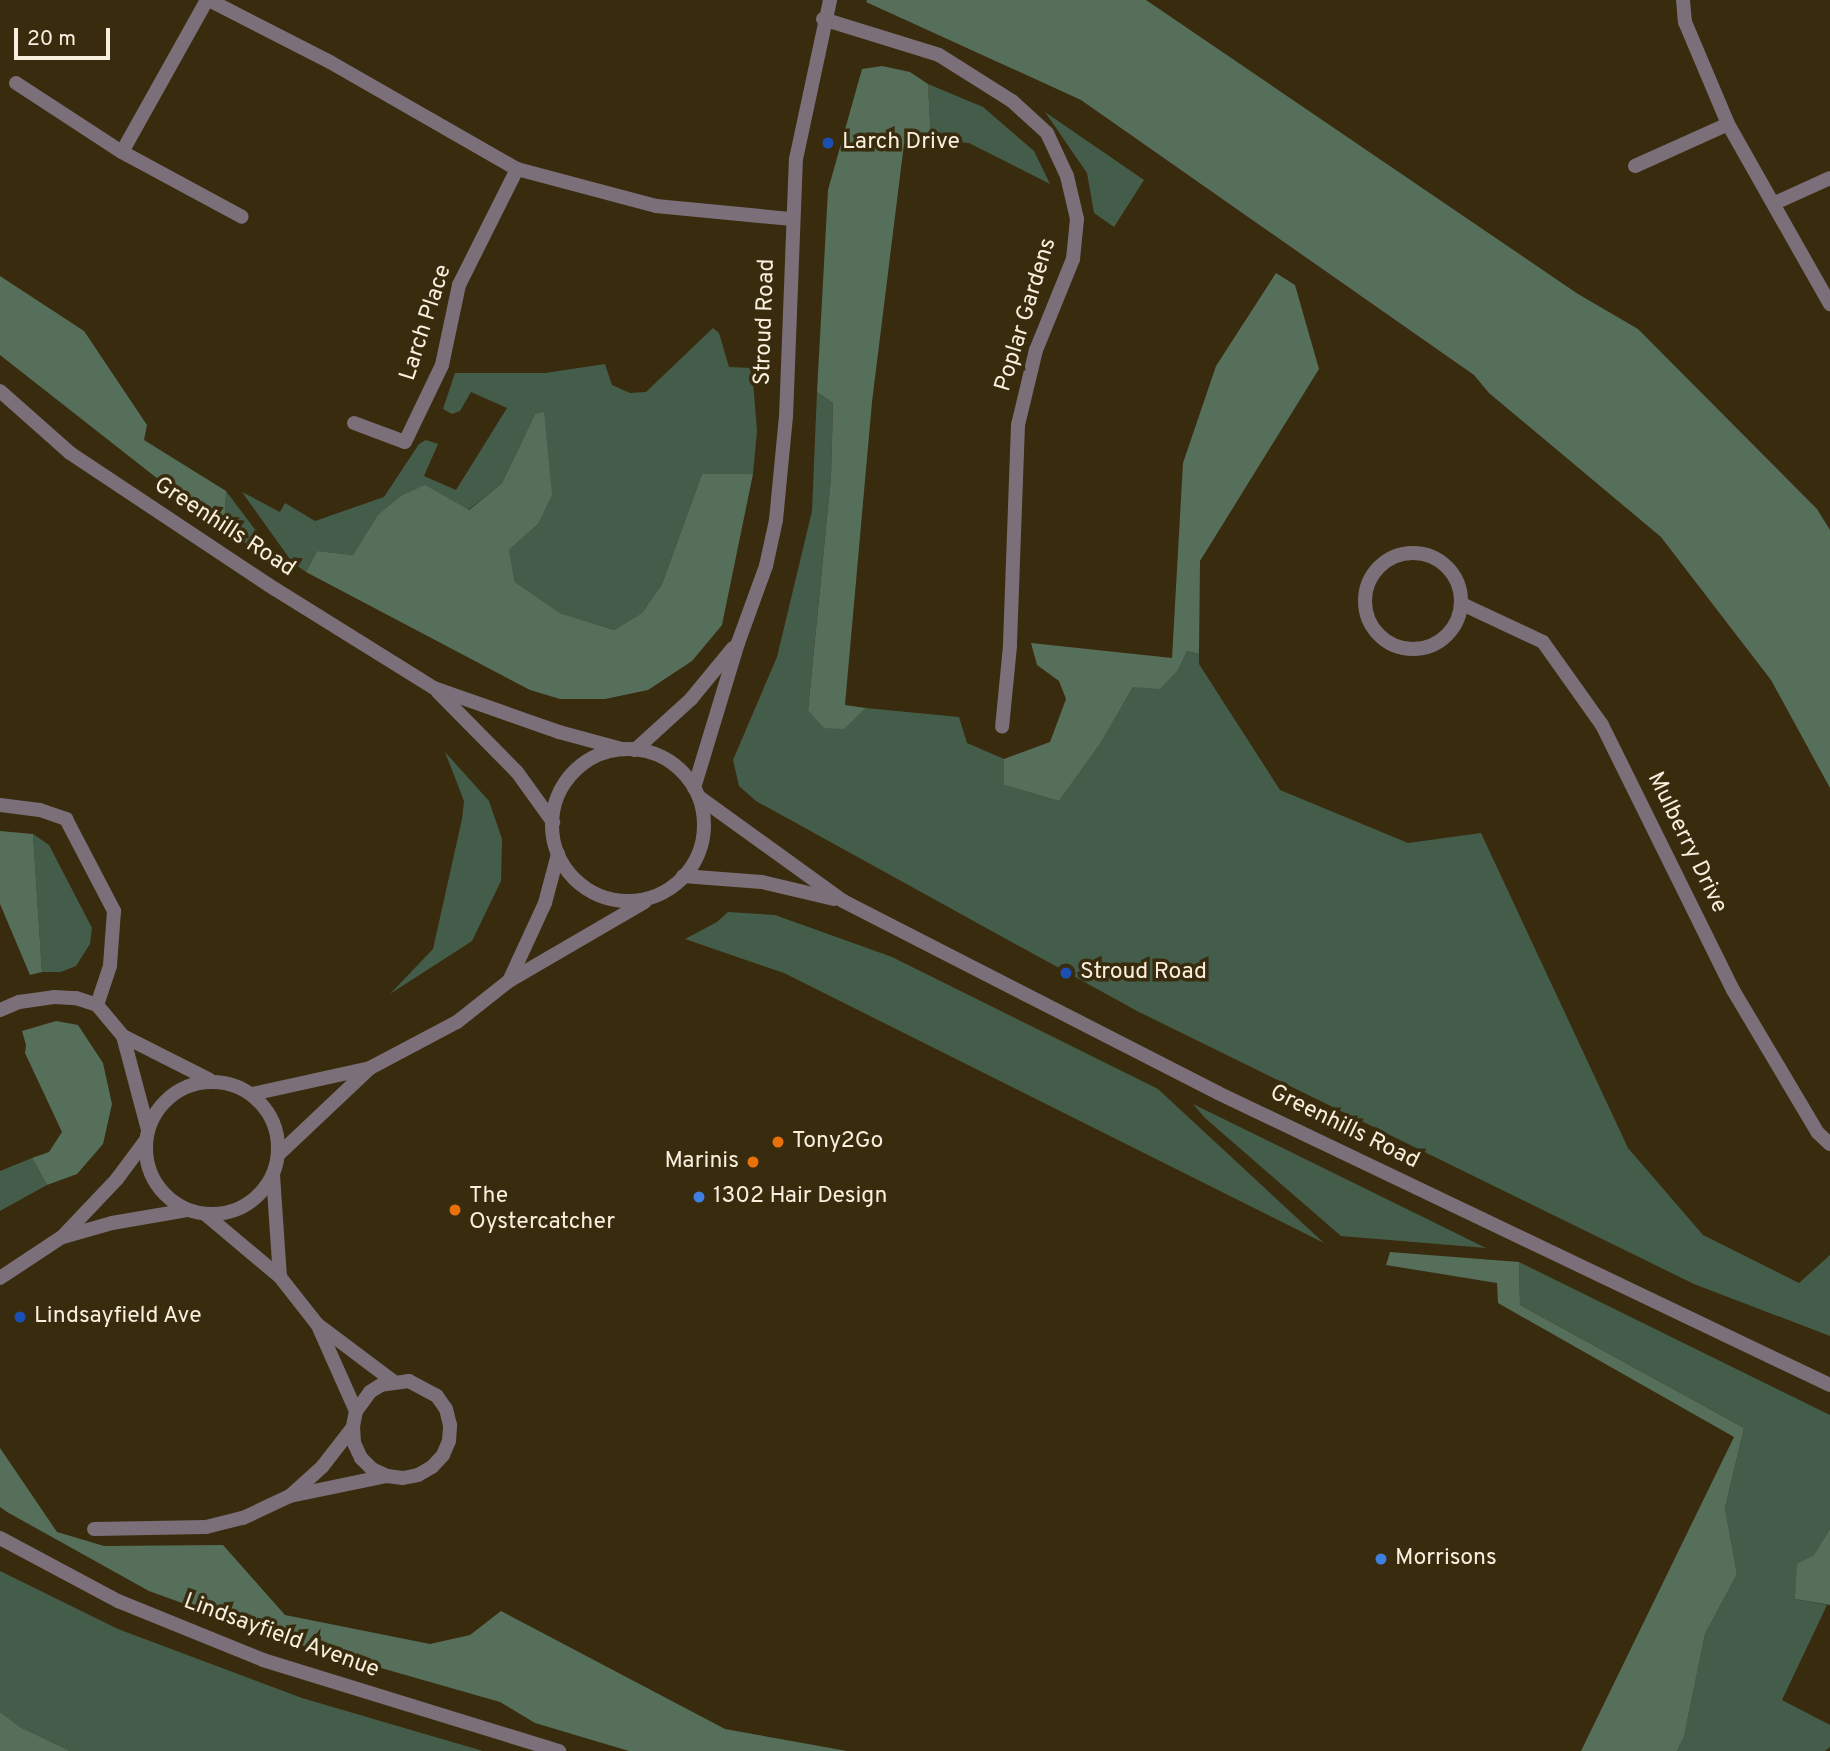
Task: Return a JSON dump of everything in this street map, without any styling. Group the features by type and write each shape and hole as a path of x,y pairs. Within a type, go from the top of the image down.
{"street":[{"path":"122,152 208,0 330,62 517,169 656,206 792,219"},
{"name":"Stroud Road","path":"696,792 738,643 766,566 776,520 786,417 796,159 823,19 830,0"},
{"path":"1684,0 1685,22 1728,124 1825,282 1830,304"},
{"name":"Poplar Gardens","path":"823,19 939,55 1012,101 1047,133 1067,176 1077,219 1073,259 1036,350 1018,425 1010,646 1002,727"},
{"path":"16,83 122,152 242,217"},
{"path":"1635,166 1728,124"},
{"name":"Larch Place","path":"354,423 405,442 442,365 459,285 517,169"},
{"path":"1775,204 1830,178"},
{"name":"Greenhills Road","path":"0,391 70,453 285,595 434,688 559,732 628,749"},
{"path":"1419,553 1436,558 1449,569 1458,583 1462,604 1453,629 1441,641 1422,649 1405,649 1388,643 1376,633 1365,611 1365,594 1373,573 1392,557 1419,553"},
{"name":"Mulberry Drive","path":"1462,604 1543,642 1602,725 1733,990 1818,1133 1830,1144"},
{"name":"Stroud Road","path":"628,749 691,699 738,643"},
{"name":"Greenhills Road","path":"434,688 516,772 552,822"},
{"path":"253,1094 370,1068 457,1022 509,981 656,896 683,876 701,849 704,822 696,792 685,775 667,759 628,749 600,754 580,766 564,783 554,806 552,822 558,854 571,875 591,892 611,899 634,901 656,896"},
{"name":"Greenhills Road","path":"696,792 843,901 1231,1099 1830,1385"},
{"path":"0,805 40,810 66,819 114,911 110,966 97,1004"},
{"path":"509,981 545,903 558,854"},
{"name":"Greenhills Road","path":"683,876 762,882 843,901"},
{"path":"0,1010 19,1002 54,996 97,1004 123,1036 210,1080 232,1084 253,1094 268,1111 277,1131 279,1154 273,1175 261,1194 242,1208 224,1214 187,1210 170,1200 158,1186 149,1168 147,1135 123,1036"},
{"path":"279,1154 370,1068"},
{"path":"0,1278 62,1237 117,1179 147,1135 155,1112 168,1097 188,1085 210,1080"},
{"path":"273,1175 280,1277"},
{"path":"62,1237 111,1223 187,1210"},
{"path":"205,1214 280,1277 317,1324 356,1411"},
{"path":"317,1324 393,1381"},
{"path":"393,1381 409,1381 437,1396 446,1409 450,1425 449,1441 443,1455 432,1468 402,1478 387,1476 372,1469 361,1458 354,1443 356,1411 370,1392 393,1381"},
{"path":"290,1496 322,1467 353,1427"},
{"path":"94,1529 206,1527 243,1518 290,1496 387,1476"},
{"name":"Lindsayfield Avenue","path":"0,1538 118,1601 263,1660 559,1751"}],"green space":[{"path":"1146,0 1578,294 1638,329 1817,509 1830,530 1830,788 1771,680 1661,537 1489,393 1474,375 1081,100 866,2"},
{"path":"882,66 910,72 928,84 931,140 904,144 872,402 845,705 866,708 844,729 824,728 808,710 831,477 833,403 817,392 828,190 862,69"},
{"path":"928,84 983,107 1034,151 1050,184 969,143 931,140"},
{"path":"1045,112 1144,180 1114,227 1094,213 1087,173"},
{"path":"1276,273 1295,285 1319,369 1200,561 1199,654 1187,651 1178,670 1160,689 1133,687 1100,744 1059,801 1004,785 1004,759 1050,742 1066,699 1059,681 1037,665 1031,643 1172,658 1183,463 1216,366"},
{"path":"0,276 84,331 147,425 144,440 226,491 225,519 209,519 0,355"},
{"path":"713,328 719,333 729,367 752,368 757,431 753,474 702,474 662,584 642,613 614,630 560,613 515,582 509,550 538,524 535,414 502,483 468,510 377,516 353,555 317,551 306,572 292,562 242,492 280,512 285,503 315,521 384,497 419,444 426,440 438,444 424,476 456,490 507,408 471,392 460,411 452,414 443,409 455,373 545,373 605,364 612,385 630,393 646,392"},
{"path":"817,392 833,403 831,477 808,709 844,728 866,708 959,717 967,743 1004,759 1004,785 1059,801 1100,744 1133,687 1178,670 1187,651 1199,654 1199,664 1280,790 1408,843 1481,833 1628,1148 1703,1235 1799,1283 1830,1255 1830,1336 1694,1284 1137,1011 756,801 739,786 733,760 777,657 812,511"},
{"path":"544,412 552,495 538,524 509,550 515,582 560,613 614,630 642,613 662,584 702,474 753,474 722,625 692,661 648,690 605,699 560,699 530,690 306,572 317,551 353,555 377,516 401,496 425,485 469,510 502,483 535,414"},
{"path":"226,491 278,560 277,564 209,519 225,519"},
{"path":"445,752 489,801 502,839 501,881 472,941 390,994 433,949 464,801"},
{"path":"0,831 33,834 42,972 30,975 0,904"},
{"path":"33,834 49,845 92,928 90,944 76,966 61,972 42,972"},
{"path":"728,912 775,915 892,957 1158,1089 1324,1243 784,973 685,939 717,922"},
{"path":"56,1021 78,1025 103,1063 112,1104 103,1144 77,1174 47,1185 32,1158 49,1152 62,1132 25,1053 22,1031"},
{"path":"1193,1104 1486,1248 1341,1236 1205,1118"},
{"path":"32,1158 47,1185 0,1211 0,1171"},
{"path":"1390,1252 1519,1262 1520,1305 1744,1428 1725,1508 1737,1574 1705,1634 1684,1736 1677,1751 1581,1751 1734,1437 1498,1303 1497,1283 1386,1265"},
{"path":"1519,1262 1830,1415 1830,1529 1813,1556 1795,1599 1827,1605 1782,1700 1830,1725 1830,1747 1825,1751 1677,1751 1684,1735 1705,1634 1737,1574 1725,1508 1744,1428 1520,1305"},
{"path":"0,1448 57,1532 104,1546 223,1545 285,1615 430,1644 470,1635 501,1611 725,1729 847,1751 629,1751 535,1723 500,1702 290,1642 149,1591 7,1512 0,1507"},
{"path":"1830,1529 1830,1605 1795,1599 1797,1564 1813,1556"},
{"path":"0,1571 118,1629 302,1698 483,1751 70,1751 20,1727 0,1712"},
{"path":"0,1712 20,1727 70,1751 0,1751"}],"place":[{"name":"Larch Drive","path":"828,143"},
{"name":"Stroud Road","path":"1066,973"},
{"name":"Tony2Go","path":"778,1142"},
{"name":"Marinis","path":"753,1162"},
{"name":"1302 Hair Design","path":"699,1197"},
{"name":"The Oystercatcher","path":"455,1210"},
{"name":"Lindsayfield Ave","path":"20,1317"},
{"name":"Morrisons","path":"1381,1559"}]}
